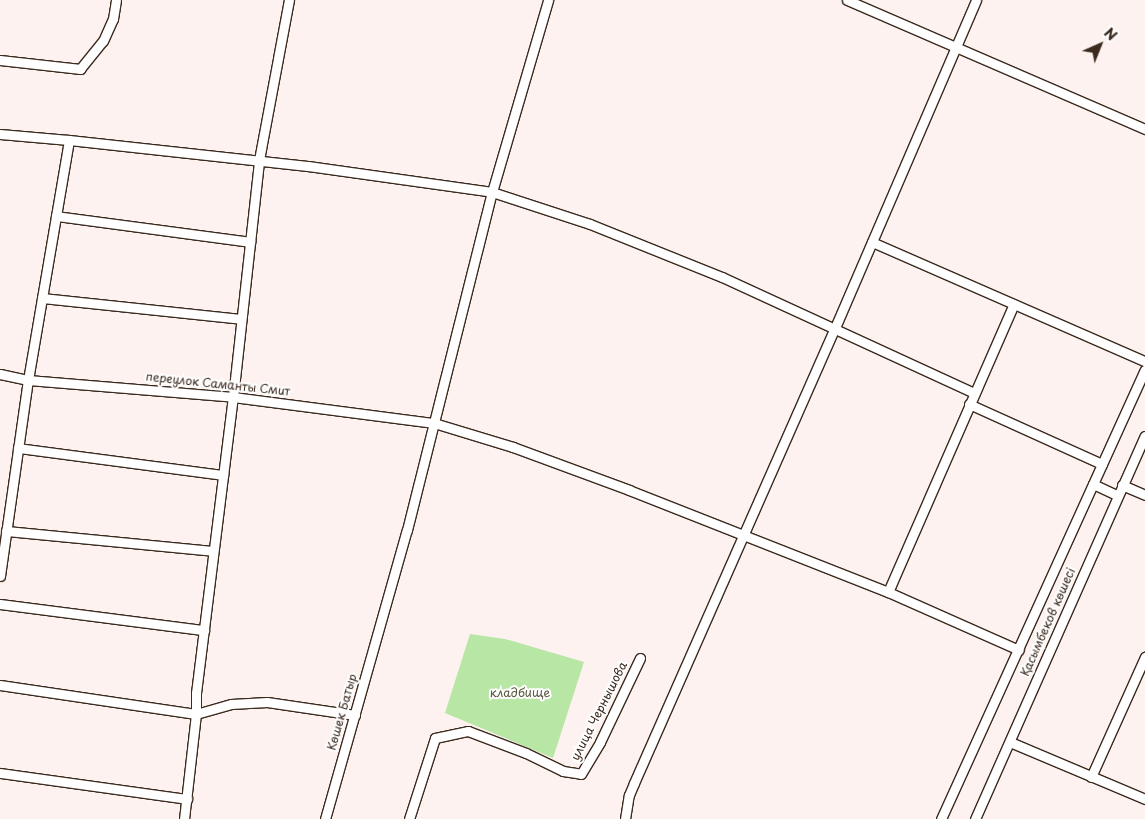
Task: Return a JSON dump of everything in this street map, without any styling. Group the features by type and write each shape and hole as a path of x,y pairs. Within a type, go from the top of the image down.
{"street":[{"path":"0,60 80,69 103,41 113,19 116,0"},
{"path":"184,819 204,630 233,397 259,160 290,0"},
{"name":"Көшек Батыр","path":"325,819 407,530 492,192 548,0"},
{"path":"847,0 1145,129"},
{"path":"625,819 629,795 834,330 976,0"},
{"path":"0,134 259,160 492,192 590,224 722,277 974,393"},
{"path":"0,576 28,380 69,140"},
{"path":"56,216 250,242"},
{"path":"872,242 1145,361"},
{"path":"42,298 241,319"},
{"path":"888,592 1014,304"},
{"path":"941,819 1145,370"},
{"name":"переулок Саманты Смит","path":"0,374 28,380 233,397 434,423 552,460 888,592 1019,650"},
{"path":"969,404 1102,464"},
{"name":"Қасымбеков көшесі","path":"975,819 1145,436"},
{"path":"18,448 222,474"},
{"path":"1093,484 1118,495"},
{"path":"1122,485 1145,495"},
{"path":"6,530 213,551"},
{"path":"0,604 204,630"},
{"path":"1091,777 1145,657"},
{"name":"улица Чернышова","path":"409,819 435,738 468,731 526,753 563,771 581,774 600,742 640,658"},
{"path":"0,685 196,714 231,704 267,702 355,715"},
{"path":"1010,742 1145,798"},
{"path":"0,773 187,800"}],"green space":[{"name":"кладбище","path":"470,634 505,639 584,662 553,758 445,713"}]}
